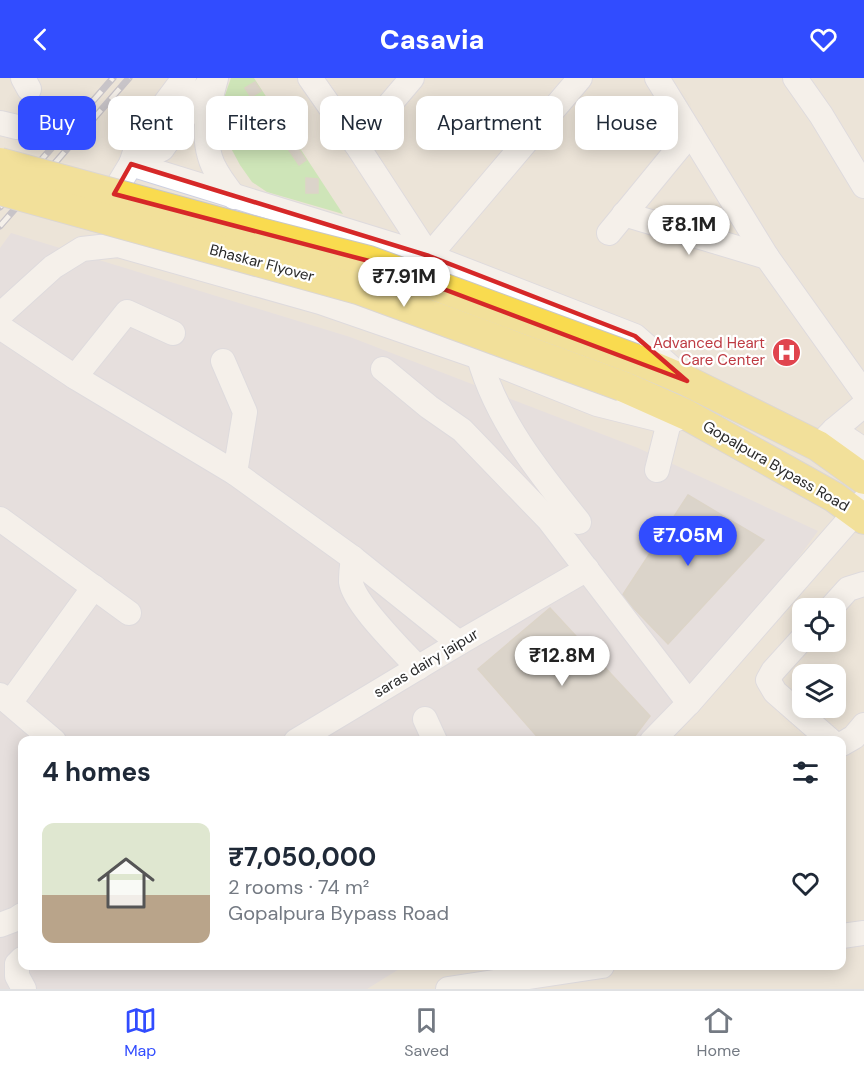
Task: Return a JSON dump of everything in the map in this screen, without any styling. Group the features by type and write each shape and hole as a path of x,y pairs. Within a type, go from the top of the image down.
{"main road":[{"name":"Bhaskar Flyover","path":"0,163 369,261 635,359 687,381"},
{"name":"Bhaskar Flyover","path":"0,190 358,289 621,386 678,418"},
{"name":"Gopalpura Bypass Road","path":"687,381 826,438 864,479"},
{"name":"Gopalpura Bypass Road","path":"678,418 861,511"}],"street":[{"path":"118,245 110,232 109,210 117,187 131,164 140,137 184,78"},
{"path":"131,164 162,149 214,78"},
{"path":"214,78 207,122 209,156 216,171 234,197"},
{"path":"310,78 323,96"},
{"path":"397,96 412,78"},
{"path":"429,256 580,78"},
{"path":"657,78 767,257 864,393"},
{"path":"795,78 864,186"},
{"path":"609,233 691,133"},
{"path":"360,150 429,256"},
{"path":"131,164 429,256 634,336 687,381"},
{"path":"624,214 767,257"},
{"path":"0,315 53,267 82,249 118,245 320,302 479,357 597,404 678,418 657,470"},
{"path":"75,377 127,312 173,333"},
{"path":"0,327 75,377 235,473 353,558 459,643"},
{"path":"479,357 494,398 520,444 551,488 579,522"},
{"path":"223,361 245,412 235,473"},
{"path":"382,369 462,430 549,520 688,703"},
{"path":"826,438 864,405"},
{"path":"826,438 864,450"},
{"path":"657,736 861,511"},
{"path":"0,519 129,613"},
{"path":"353,558 351,583 359,599 370,615 418,668"},
{"name":"saras dairy jaipur","path":"304,736 587,569"},
{"path":"840,598 848,589 864,585"},
{"path":"48,736 5,699 94,587"},
{"path":"792,650 768,680 775,692 825,736"},
{"path":"425,719 433,736"},
{"path":"846,742 854,737 864,725"},
{"path":"0,926 18,918"},
{"path":"846,935 864,933"},
{"path":"18,963 17,976 24,989"},
{"path":"448,989 575,970"}],"highlighted area":[{"path":"131,164 429,256 635,336 687,381 369,261 114,194"}],"shaded area":[{"path":"11,233 350,337 638,448 818,531 667,736 18,736 18,970 398,970 367,989 0,989 0,248"}],"green space":[{"path":"231,78 254,78 266,96 225,96"},
{"path":"232,150 301,150 343,214 267,192 252,182"}],"building":[{"path":"255,82 261,91 250,96 245,88"},
{"path":"289,150 299,150 306,160 299,165"},
{"path":"306,178 318,179 318,193 306,193"},
{"path":"688,495 764,540 668,644 622,596"},
{"path":"550,608 650,716 635,736 537,736 478,669"}],"railway":[{"path":"0,207 113,78"},
{"path":"0,226 129,78"}],"place":[{"name":"Advanced Heart Care Center","path":"786,352"}]}
